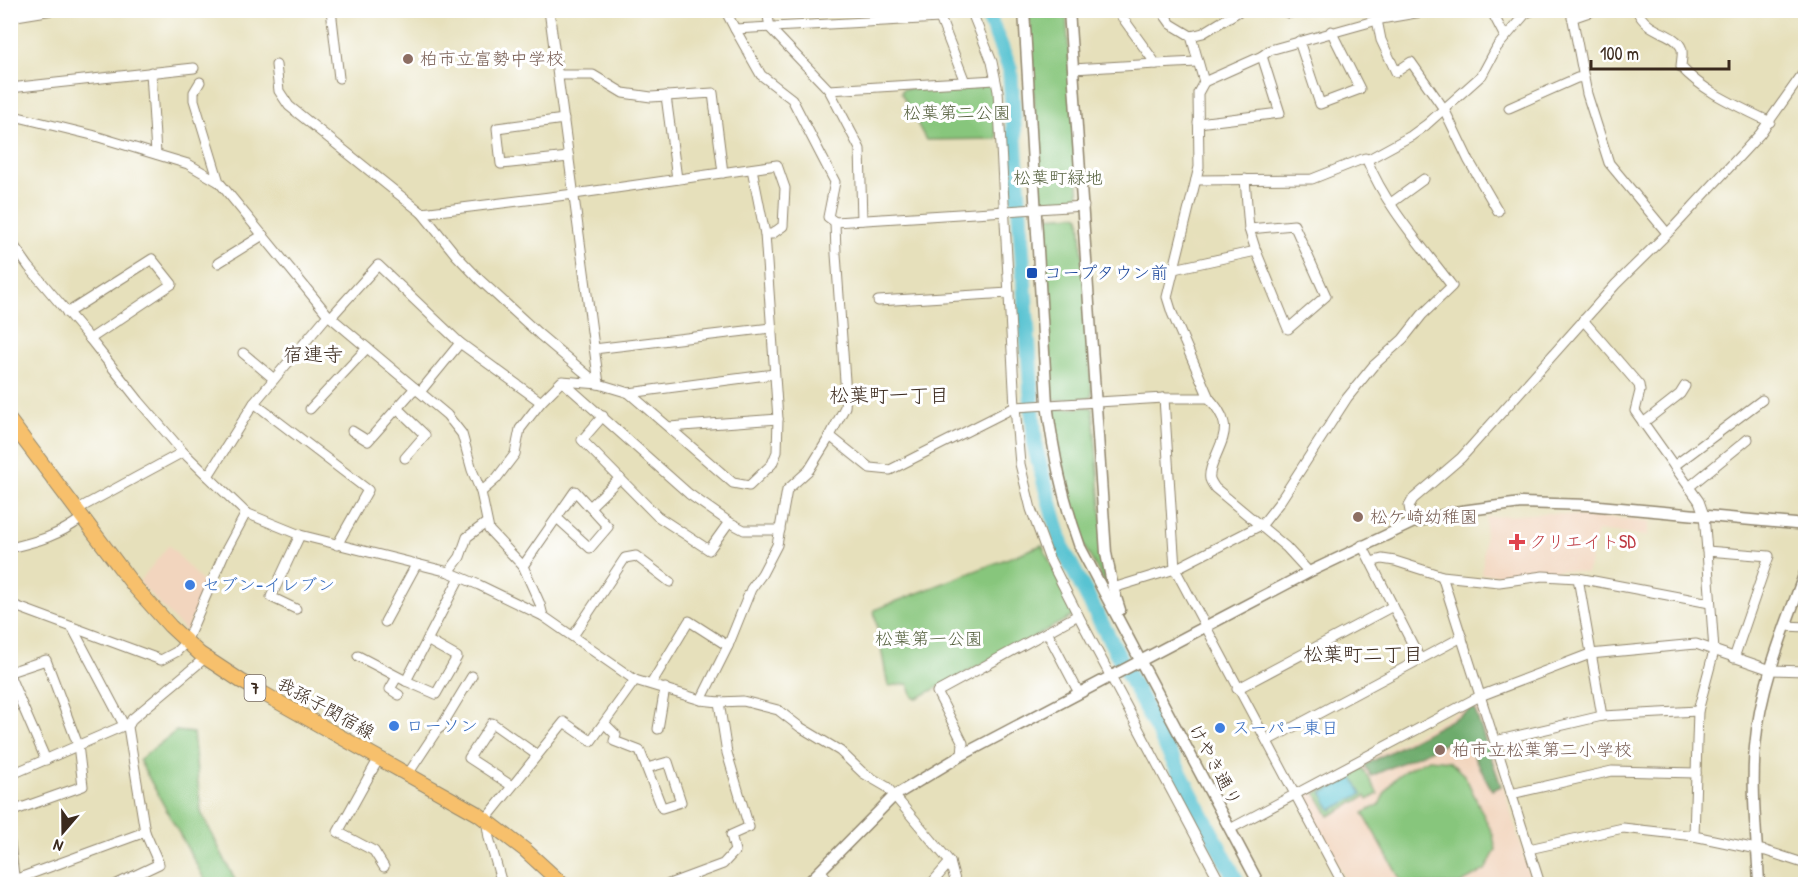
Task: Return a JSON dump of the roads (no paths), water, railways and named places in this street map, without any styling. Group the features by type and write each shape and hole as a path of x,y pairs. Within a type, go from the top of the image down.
{"main road":[{"name":"我孫子関宿線","path":"10,421 151,606 205,658 241,681 486,819 525,850 562,885"}],"street":[{"path":"10,17 53,10"},
{"path":"331,10 339,78"},
{"path":"549,10 598,384"},
{"path":"725,10 761,75 792,99 835,182 828,216 835,222 1084,206"},
{"path":"767,10 770,28 829,90 860,149 862,220"},
{"path":"971,10 992,63 998,91 1007,210 1009,293 1020,464 1031,509 1049,558 1078,615 1113,675 1221,885"},
{"path":"1024,10 1043,404 1062,493 1077,537 1141,661"},
{"path":"1069,10 1106,553 1113,588 1124,622 1141,661"},
{"path":"1117,10 1156,64"},
{"path":"1161,10 1171,24 1191,36 1203,33 1240,10"},
{"path":"1278,10 1289,14 1312,10"},
{"path":"1309,572 1286,547 1215,488 1210,478 1223,437 1224,424 1218,409 1209,398 1167,297 1199,167 1198,93 1204,82 1262,56 1270,50 1331,31 1433,10"},
{"path":"1491,10 1505,37"},
{"path":"1196,180 1312,179 1359,160 1367,160 1411,136 1482,75 1505,37 1526,13 1534,10"},
{"path":"1595,10 1572,14 1587,94 1609,163 1667,233"},
{"path":"1637,10 1641,20 1681,46 1683,51 1681,67 1686,72 1716,95 1770,122"},
{"path":"735,29 939,14 965,82"},
{"path":"1377,20 1381,40 1396,72 1411,62 1444,109 1469,161 1498,211"},
{"path":"1299,41 1320,104 1360,89 1331,31"},
{"path":"1191,36 1204,82"},
{"path":"1198,123 1280,113 1262,56"},
{"path":"1073,69 1197,62"},
{"path":"276,64 279,91 289,106 422,213 480,280 598,384"},
{"path":"10,88 194,68"},
{"path":"1412,523 1409,506 1413,499 1461,458 1616,284 1667,233 1770,122 1806,69"},
{"path":"151,72 156,154"},
{"path":"559,75 593,75 623,93 651,97 713,93 723,173"},
{"path":"1509,108 1584,77"},
{"path":"829,90 995,80"},
{"path":"200,82 194,92 194,100 219,182"},
{"path":"666,96 677,179"},
{"path":"10,115 92,135 188,164 219,182 329,316 447,415 462,434 481,492 486,523 494,537 523,566 543,616"},
{"path":"564,119 497,128 501,164 569,157"},
{"path":"1113,588 1175,569 1261,526 1279,504 1347,398 1373,366 1403,339 1422,315 1452,286 1412,236 1367,160"},
{"path":"422,213 777,165 785,188 783,226 772,234 765,234"},
{"path":"629,393 733,483 749,486 772,464 777,452 778,419 765,234 752,169"},
{"path":"1245,179 1249,229 1288,329 1326,296 1294,225 1249,229"},
{"path":"1391,203 1424,179"},
{"path":"701,700 728,646 751,589 762,574 777,545 787,490 809,470 845,407 835,222"},
{"path":"218,263 263,235"},
{"path":"10,240 28,267 183,452 246,513 300,535 449,572 543,616 634,680 701,700 743,701 778,710 840,752 858,769 887,787 950,862 956,885"},
{"path":"1174,269 1256,251"},
{"path":"67,313 152,259 172,284 90,339"},
{"path":"208,476 254,403 329,316 378,265 460,343 541,402"},
{"path":"878,302 1009,293"},
{"path":"1583,320 1639,385 1640,391 1635,411 1699,501 1704,515 1714,651 1698,711 1694,836"},
{"path":"594,349 771,327"},
{"path":"352,431 368,441 460,343"},
{"path":"310,409 367,348"},
{"path":"243,353 274,379"},
{"path":"481,492 496,479 515,454 520,429 541,402 562,381 598,384 629,393 774,374"},
{"path":"562,381 689,494 729,522 744,530 780,530"},
{"path":"1643,423 1680,394 1685,386"},
{"path":"830,436 870,468 890,470 1018,406 1164,398 1209,398"},
{"path":"1164,398 1175,569 1343,885"},
{"path":"1674,466 1762,400"},
{"path":"254,403 368,490 337,545"},
{"path":"397,408 425,435 405,458"},
{"path":"603,416 582,440 657,516 709,550 729,522"},
{"path":"669,428 778,419"},
{"path":"1689,487 1748,439"},
{"path":"10,548 58,534 79,514 183,452"},
{"path":"590,507 620,478"},
{"path":"523,566 575,491 608,527 590,548 557,518"},
{"path":"807,885 894,796 962,755 1309,572 1412,523 1454,512 1521,503 1588,505 1806,525"},
{"path":"10,604 161,660 176,652 186,642 223,556 246,513"},
{"path":"449,572 459,557 466,537 486,523"},
{"path":"296,609 271,597 300,535"},
{"path":"1362,545 1420,660"},
{"path":"1707,551 1769,556 1734,658"},
{"path":"573,636 626,558 636,556 670,582"},
{"path":"1371,562 1382,559 1395,561 1442,576 1499,582 1543,576 1578,578 1710,603"},
{"path":"385,622 416,565"},
{"path":"1759,885 1755,747 1761,707 1771,670 1804,582 1806,570"},
{"path":"1442,576 1540,885"},
{"path":"399,695 390,689 401,679 427,640 460,577"},
{"path":"1578,578 1602,716"},
{"path":"1238,688 1393,606"},
{"path":"962,755 963,743 937,692 1078,615"},
{"path":"651,684 689,621 728,646"},
{"path":"1786,626 1806,627"},
{"path":"72,627 127,724 145,832 159,864 117,885"},
{"path":"1047,632 1079,693"},
{"path":"1267,741 1462,637"},
{"path":"358,656 401,679 436,694 457,657 427,640"},
{"path":"1230,829 1480,696 1590,654 1696,644 1771,670 1806,671"},
{"path":"10,775 127,724 179,677 205,658"},
{"path":"10,812 83,786 78,746 46,660 10,675 46,760"},
{"name":"けやき通り","path":"1141,661 1259,885"},
{"path":"408,774 441,727 472,676"},
{"path":"502,885 486,819 564,722 591,741 634,680"},
{"path":"658,729 664,688"},
{"path":"669,885 723,864 735,851 731,835 749,827 727,753 719,702"},
{"path":"1495,741 1602,716 1698,711"},
{"path":"512,786 470,758 492,723 537,755"},
{"path":"605,724 616,735 614,741 640,751 662,808 681,802 668,762 647,768"},
{"path":"379,758 338,832 374,851 384,867"},
{"path":"1511,795 1612,771 1695,773"},
{"path":"1529,849 1623,828 1694,836 1758,849 1806,864"},
{"path":"10,843 14,882 145,832"},
{"path":"931,885 950,862"},
{"path":"821,871 831,885"}],"water":[{"path":"1353,777 1362,794 1331,810 1322,793"}],"waterway":[{"path":"986,10 1010,69 1035,448 1063,550 1238,884"}],"place":[{"name":"柏市立富勢中学校","path":"408,59"},
{"name":"コープタウン前","path":"1032,273"},
{"name":"松ケ崎幼稚園","path":"1358,517"},
{"name":"クリエイトSD","path":"1517,542"},
{"name":"セブン-イレブン","path":"190,585"},
{"name":"ローソン","path":"394,726"},
{"name":"スーパー東日","path":"1220,728"},
{"name":"柏市立松葉第二小学校","path":"1440,750"}],"district":[{"name":"宿連寺","path":"313,354"},
{"name":"松葉町一丁目","path":"889,395"},
{"name":"松葉町二丁目","path":"1363,654"}],"park label":[{"name":"松葉第二公園","path":"957,113"},
{"name":"松葉町緑地","path":"1058,178"},
{"name":"松葉第一公園","path":"929,639"}]}
